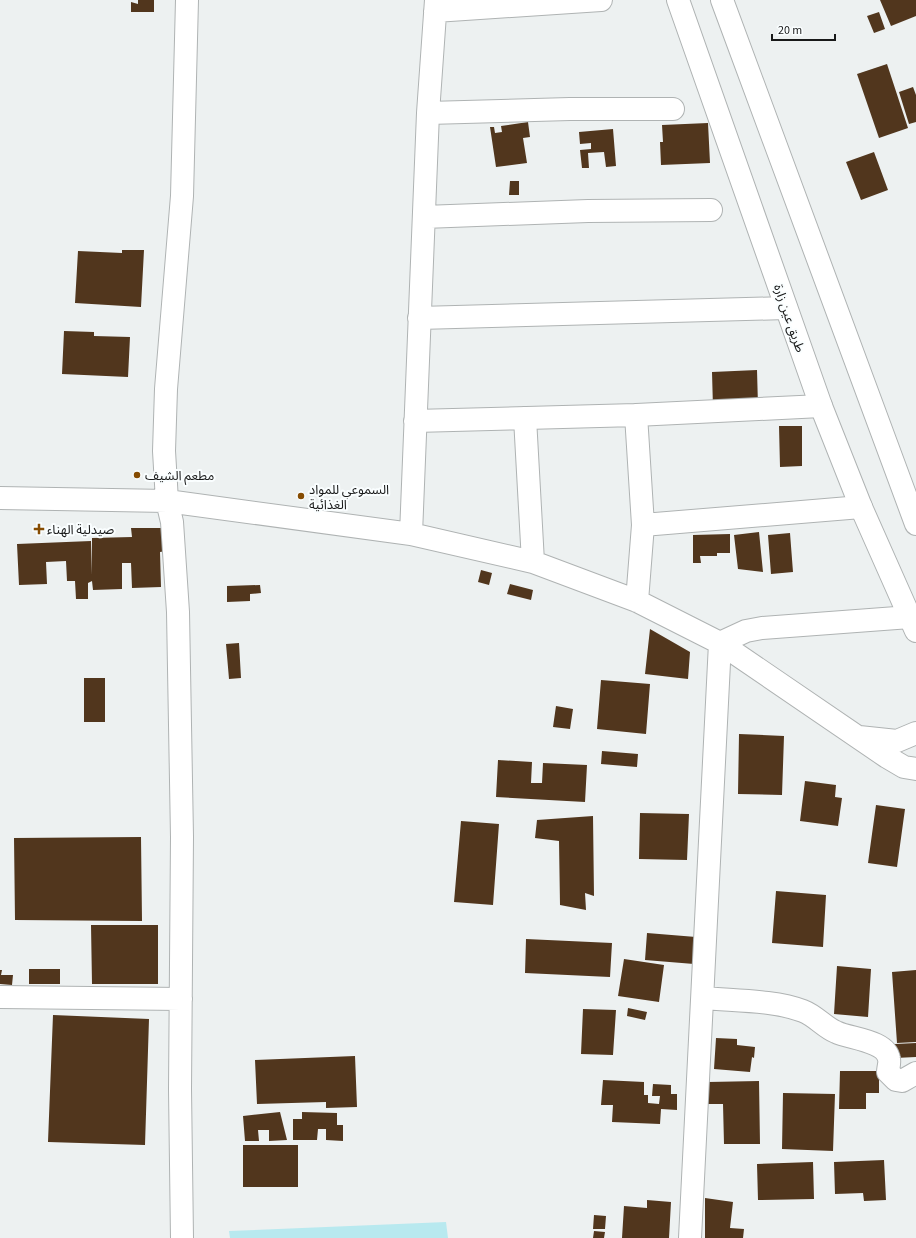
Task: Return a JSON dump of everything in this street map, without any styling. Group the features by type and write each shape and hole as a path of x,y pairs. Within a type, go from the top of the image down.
{"street":[{"path":"182,1238 180,1089 182,837 178,612 172,522 167,501 164,451 166,389 182,196 187,0"},
{"path":"411,534 428,112 435,6 601,0"},
{"name":"طريق عين زارة","path":"678,0 821,406 861,507 913,624"},
{"path":"722,0 916,524"},
{"path":"428,112 570,109 673,109"},
{"path":"424,217 588,211 711,210"},
{"path":"419,318 786,308"},
{"path":"415,421 636,415 821,406"},
{"path":"636,415 643,525 637,601"},
{"path":"525,418 533,562"},
{"path":"0,498 167,501 411,534 533,562 637,601 720,643 856,737 904,767 916,769"},
{"path":"643,525 861,507"},
{"path":"720,643 746,631 762,628 913,624"},
{"path":"690,1238 720,643"},
{"path":"856,737 897,740 916,733"},
{"path":"0,996 181,999"},
{"path":"703,998 779,1006 802,1010 815,1016 836,1032 868,1041 879,1047 888,1056 888,1072 896,1080 902,1081 916,1073"},
{"path":"182,1212 193,1238"}],"shaded area":[{"path":"446,1222 448,1238 230,1238 229,1231"}],"building":[{"path":"138,0 154,0 154,12 131,12 131,2 138,4"},
{"path":"880,0 916,0 916,16 891,26"},
{"path":"879,12 885,29 874,33 867,16"},
{"path":"887,64 908,128 879,138 857,74"},
{"path":"913,87 916,95 916,122 909,124 899,92"},
{"path":"528,122 530,137 523,138 527,163 496,167 490,127 494,127 495,133 502,132 501,126"},
{"path":"708,123 710,163 661,165 660,142 663,142 662,125"},
{"path":"613,129 616,166 606,167 604,152 588,153 589,168 582,168 580,150 591,149 591,143 580,144 579,132"},
{"path":"874,152 888,190 861,200 846,162"},
{"path":"510,181 519,181 519,195 509,195"},
{"path":"122,250 144,250 141,307 75,303 78,251 122,253"},
{"path":"64,331 94,332 94,336 130,337 128,377 62,374"},
{"path":"757,370 758,406 713,408 712,372"},
{"path":"779,426 802,426 802,466 780,467"},
{"path":"131,528 166,528 166,551 160,552 161,587 132,588 131,563 122,563 122,589 93,590 92,581 88,583 88,599 76,599 75,581 67,581 66,561 46,562 47,584 19,585 17,544 91,541 92,575 92,538 132,537"},
{"path":"759,532 763,572 738,569 734,535"},
{"path":"790,533 793,572 771,574 768,535"},
{"path":"730,534 730,553 717,553 717,556 700,556 701,563 693,563 693,535"},
{"path":"481,570 492,573 489,585 478,582"},
{"path":"510,584 533,590 531,600 507,594"},
{"path":"260,585 261,593 250,594 250,601 227,602 227,586"},
{"path":"650,629 690,652 688,679 645,674"},
{"path":"239,643 241,678 229,679 226,644"},
{"path":"84,678 105,678 105,722 84,722"},
{"path":"601,680 650,684 646,734 597,729"},
{"path":"556,706 573,709 570,729 553,727"},
{"path":"739,734 784,736 782,795 738,794"},
{"path":"602,751 638,754 637,767 601,764"},
{"path":"498,760 532,762 531,783 542,783 543,763 587,765 585,802 496,797"},
{"path":"805,781 836,785 835,797 842,798 838,826 800,821"},
{"path":"876,805 905,809 897,867 868,863"},
{"path":"640,813 689,814 687,860 639,859"},
{"path":"593,816 594,896 585,893 586,910 560,905 559,841 535,838 537,820"},
{"path":"461,821 499,824 493,905 454,902"},
{"path":"141,837 142,921 15,920 14,838"},
{"path":"776,891 826,895 823,947 772,943"},
{"path":"91,925 158,925 158,984 92,984"},
{"path":"647,933 696,937 694,964 645,960"},
{"path":"526,939 612,943 610,977 525,973"},
{"path":"624,959 664,965 659,1002 618,996"},
{"path":"837,966 871,969 868,1017 834,1014"},
{"path":"29,969 60,969 60,984 29,984"},
{"path":"0,970 2,970 1,975 13,975 12,985 0,984"},
{"path":"916,970 916,1042 897,1043 892,972"},
{"path":"628,1008 647,1012 645,1020 627,1016"},
{"path":"583,1009 616,1010 613,1055 581,1054"},
{"path":"53,1015 149,1019 145,1145 48,1142"},
{"path":"716,1038 737,1039 737,1045 755,1047 750,1072 714,1069"},
{"path":"916,1043 916,1057 895,1058 895,1044"},
{"path":"355,1056 357,1107 326,1108 326,1102 257,1104 255,1060"},
{"path":"840,1071 879,1071 879,1093 866,1093 866,1109 839,1109"},
{"path":"603,1080 644,1082 644,1095 648,1095 648,1103 659,1104 660,1096 652,1096 653,1084 671,1085 671,1094 677,1094 677,1110 661,1109 660,1124 612,1122 613,1105 601,1105"},
{"path":"759,1081 760,1144 724,1144 723,1104 708,1104 708,1082"},
{"path":"783,1093 835,1094 833,1151 782,1149"},
{"path":"280,1112 287,1140 269,1141 269,1130 258,1130 259,1141 245,1141 243,1116"},
{"path":"302,1112 337,1113 337,1125 343,1125 343,1141 326,1140 326,1129 318,1129 317,1140 293,1140 293,1119 302,1119"},
{"path":"243,1145 298,1145 298,1187 243,1187"},
{"path":"884,1160 886,1200 864,1201 863,1193 835,1194 834,1162"},
{"path":"813,1162 814,1199 758,1200 757,1164"},
{"path":"705,1198 733,1202 730,1228 744,1229 743,1238 705,1238"},
{"path":"647,1200 671,1202 669,1238 622,1238 624,1206 647,1208"},
{"path":"594,1215 606,1216 605,1229 593,1229"},
{"path":"594,1231 605,1232 604,1238 593,1238"}],"place":[{"name":"مطعم الشيف","path":"137,475"},
{"name":"السموعي للمواد الغذائية","path":"301,496"},
{"name":"صيدلية الهناء","path":"39,529"}]}
